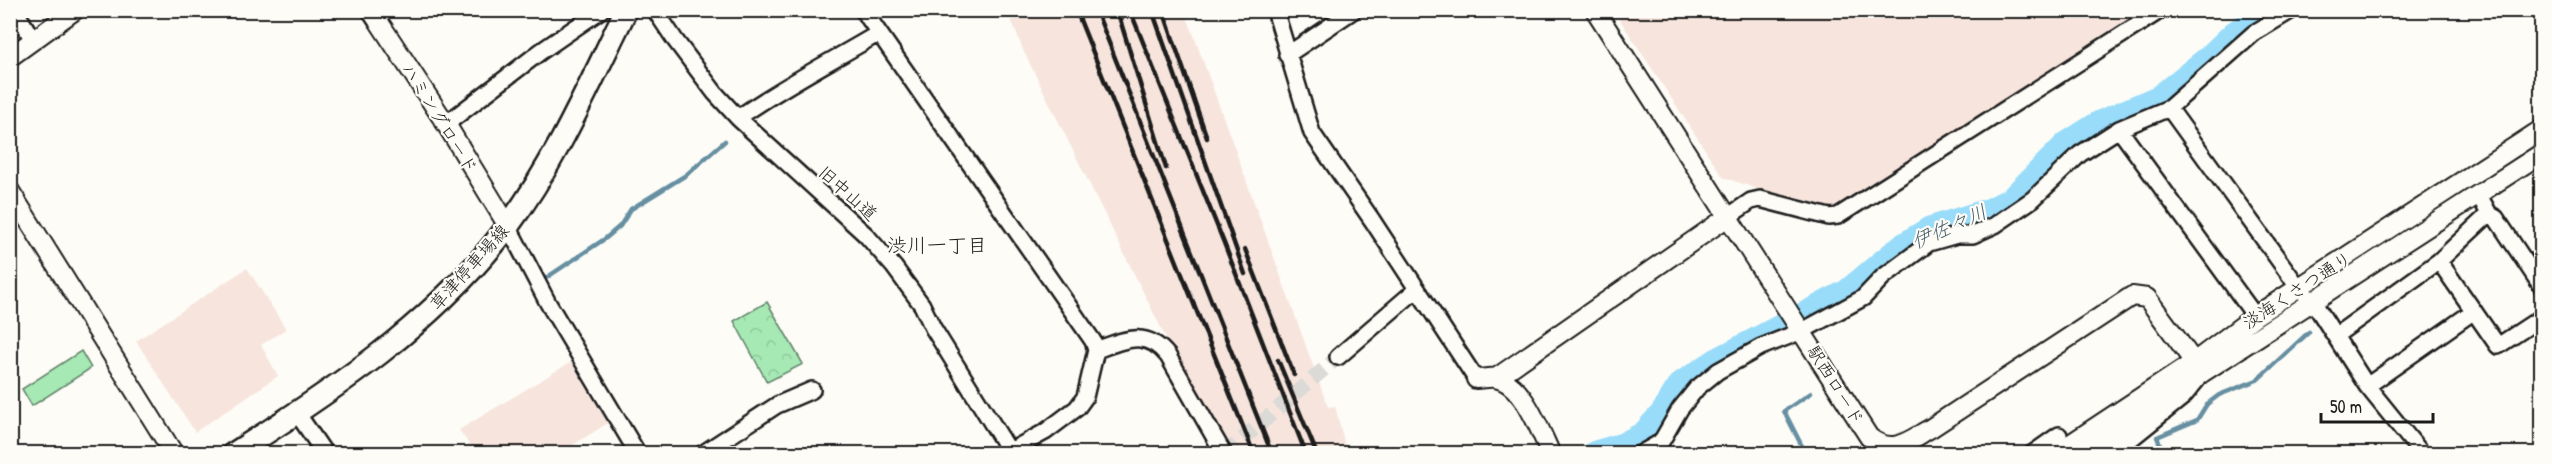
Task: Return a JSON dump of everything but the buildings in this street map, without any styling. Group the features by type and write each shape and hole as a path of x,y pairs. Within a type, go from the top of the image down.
{"main road":[{"name":"草津停車場線","path":"233,453 297,412 400,339 446,296 508,226 558,147 627,10"}],"street":[{"path":"15,10 33,40"},
{"path":"10,57 75,10"},
{"name":"ハミングロード","path":"371,10 446,124 508,226"},
{"path":"446,124 540,52 602,10"},
{"name":"旧中山道","path":"656,10 675,40 715,93 738,118 866,235 894,267 922,305 933,328 1011,452"},
{"path":"863,10 1093,341 1096,350 1085,397 1077,408 1045,432 1011,452"},
{"path":"1275,10 1312,133 1476,379 1496,378 1751,201 1760,200 1829,217 1838,216 2161,10"},
{"path":"1287,55 1354,10"},
{"name":"駅西ロード","path":"1595,10 1869,437 1879,445 1888,450 1931,428 2132,296 2147,298 2198,368"},
{"path":"1640,453 1661,442 1685,402 1697,388 1718,371 1761,347 1863,298 1883,278 1929,243 1957,235 1973,235 2005,219 2033,199 2080,154 2119,129 2169,108 2254,33 2292,10"},
{"path":"738,118 779,89 815,71 879,33"},
{"path":"2169,108 2299,288 2314,303 2367,386 2422,453"},
{"path":"2119,129 2255,316"},
{"name":"淡海くさつ通り","path":"2084,453 2198,368 2255,316 2541,129"},
{"name":"淡海くさつ通り","path":"2057,444 2314,303 2541,153"},
{"path":"10,191 174,453"},
{"path":"2480,195 2489,214 2496,218 2541,287"},
{"path":"2335,336 2439,261 2489,214"},
{"path":"508,226 548,303 638,453"},
{"path":"2439,261 2498,346 2541,316"},
{"path":"1338,357 1418,289"},
{"path":"2367,386 2474,311"},
{"path":"1096,350 1124,340 1143,337 1160,345 1224,453"},
{"path":"2112,453 2131,441 2183,397 2198,368"},
{"path":"1496,378 1515,390 1531,410 1551,453"},
{"path":"702,453 777,405 812,390"},
{"path":"297,412 325,453"},
{"path":"2032,453 2057,444"}],"shaded area":[{"path":"1008,11 1185,11 1328,407 1335,406 1347,453 1232,453 1165,336 1023,50"},
{"path":"1614,11 2147,11 1830,210 1777,196 1723,177"},
{"path":"247,268 286,329 261,345 278,376 195,432 136,341"},
{"path":"571,362 608,423 560,453 475,453 459,430"}],"green space":[{"path":"767,302 803,364 767,382 734,321"},
{"path":"81,351 91,368 32,406 22,389"}],"waterway":[{"name":"伊佐々川","path":"1596,454 1623,446 1644,435 1664,413 1681,385 1716,362 1847,293 1901,248 1930,230 1991,211 2012,200 2067,145 2100,124 2160,98 2210,58 2235,34 2271,10"},
{"path":"543,280 606,238 620,226 631,209 686,175 725,141"},
{"path":"2164,454 2157,437 2197,420 2207,404 2219,395 2257,380 2309,332"},
{"path":"1806,454 1784,411 1811,393"}],"tunnel":[{"path":"1225,454 1338,357"}],"railway":[{"path":"1076,10 1254,454"},
{"path":"1096,10 1272,454"},
{"path":"1117,10 1166,168"},
{"path":"1130,10 1306,454"},
{"path":"1152,10 1245,274"},
{"path":"1163,10 1207,138"},
{"path":"1245,249 1294,375"},
{"path":"1278,360 1317,454"}],"district":[{"name":"渋川一丁目","path":"937,244"}]}
